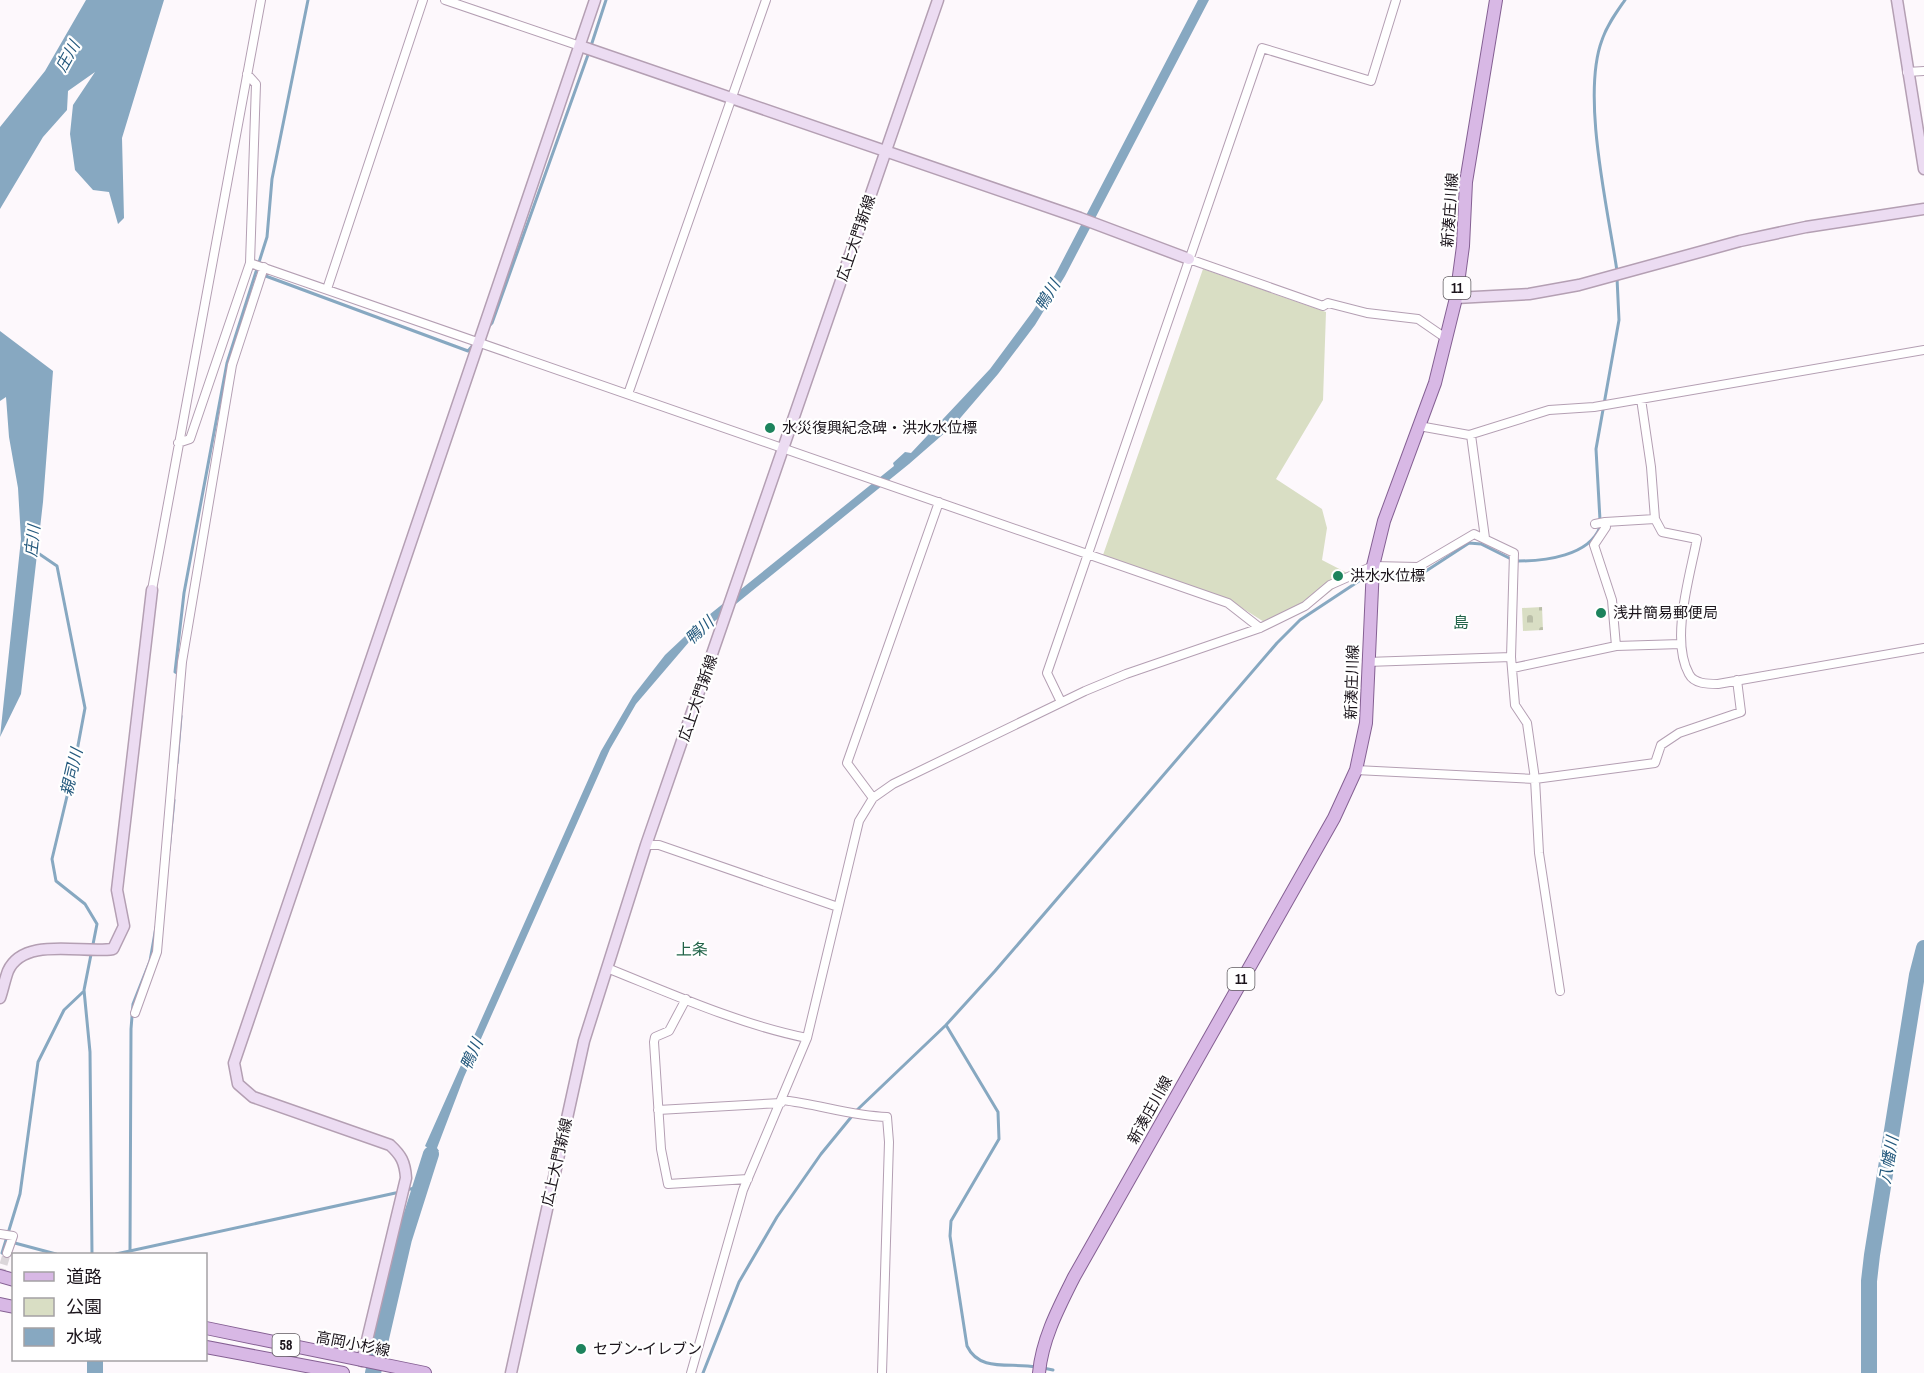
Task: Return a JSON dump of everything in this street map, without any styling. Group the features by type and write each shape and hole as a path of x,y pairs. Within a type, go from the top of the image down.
{"main road":[{"name":"新湊庄川線","path":"1039,1373 1040,1361 1055,1316 1074,1277 1338,810 1356,770 1366,723 1373,566 1384,520 1435,383 1456,298 1463,246 1466,182 1496,0"},
{"name":"高岡小杉線","path":"207,1328 425,1373"},
{"name":"高岡小杉線","path":"207,1347 343,1373"}],"street":[{"path":"0,998 9,969 18,958 30,951 113,949 124,926 117,890 152,590 261,0"},
{"path":"327,289 423,0"},
{"path":"445,0 1080,218 1323,306 1328,303 1367,314 1418,319 1447,339"},
{"path":"365,1361 406,1178 405,1166 400,1154 390,1145 253,1097 238,1084 234,1063 595,0"},
{"path":"628,394 733,100 766,0"},
{"name":"広上大門新線","path":"511,1373 585,1041 607,968 646,845 729,611 938,0"},
{"path":"1061,702 1047,673 1262,48 1371,81 1396,0"},
{"path":"1897,0 1924,169"},
{"path":"1907,72 1924,70"},
{"path":"178,443 190,439 250,263 256,84 247,74"},
{"path":"1456,298 1530,293 1579,285 1740,241 1806,226 1924,209"},
{"path":"250,263 1228,603 1260,628"},
{"path":"135,1013 157,952 182,663 232,365 264,267"},
{"path":"1419,426 1471,435 1549,410 1594,407 1924,350"},
{"path":"1641,399 1651,467 1655,519 1662,532 1697,539 1684,611 1681,644 1689,675 1701,683 1718,684 1924,648"},
{"path":"1471,435 1485,538"},
{"path":"873,798 847,763 939,502"},
{"path":"1595,524 1655,519"},
{"path":"1605,522 1600,539 1594,545 1612,600 1616,646"},
{"path":"691,1373 748,1179 807,1038 860,821 873,798 893,784 1061,702 1126,674 1260,628 1305,606 1330,585 1373,566 1418,567 1474,534 1514,553 1511,657 1515,705 1527,723 1535,779 1539,853 1560,991"},
{"path":"1513,668 1616,646 1681,644"},
{"path":"1367,662 1511,657"},
{"path":"1356,770 1535,779 1654,763 1660,745 1679,733 1741,712 1737,680"},
{"path":"646,845 659,845 838,907"},
{"path":"607,968 770,1029 807,1038"},
{"path":"686,999 669,1031 655,1037 661,1149 668,1184 748,1179"},
{"path":"658,1110 782,1102 828,1107 857,1116 887,1117 882,1373"},
{"path":"0,1234 13,1236 7,1253"}],"green space":[{"path":"1203,269 1326,312 1323,400 1276,479 1322,509 1327,528 1322,560 1351,575 1307,610 1272,627 1228,599 1103,555"},
{"path":"1542,607 1543,630 1523,631 1522,608"}],"water":[{"name":"庄川","path":"86,0 164,0 122,138 124,218 118,224 109,192 93,190 75,170 70,134 73,105 95,72 68,91 67,110 43,137 0,209 0,127 45,71"},
{"path":"1198,0 1209,0 1065,276 1035,325 998,374 956,423 909,464 689,642 636,704 610,749 464,1077 437,1148 439,1151 436,1151 428,1175 420,1172 428,1148 425,1146 601,751 633,696 665,655 699,623 894,466 893,463 905,452 911,453 990,369 1033,311 1055,275"},
{"name":"庄川","path":"0,331 53,371 43,502 21,694 0,737 21,539 18,488 9,437 6,397 0,401"}],"waterway":[{"path":"179,674 175,672 184,593 227,363 267,237 272,179 308,0"},
{"path":"591,46 606,0"},
{"path":"1617,271 1598,154 1594,91 1596,64 1602,40 1609,24 1625,0"},
{"path":"488,327 492,323 589,52"},
{"path":"263,275 468,351 474,344"},
{"path":"1600,520 1596,449 1619,320 1617,278"},
{"path":"1518,561 1553,558 1576,551 1586,545 1600,527"},
{"path":"1385,579 1423,573 1469,543 1481,544 1509,558"},
{"name":"親司川","path":"35,551 57,566 85,708 74,767 52,859 56,881 85,904 97,924 84,990 90,1052 92,1253"},
{"path":"703,1373 739,1282 777,1217 821,1154 857,1110 946,1025 995,971 1277,643 1300,620 1359,581"},
{"path":"177,763 181,716"},
{"path":"169,850 174,800"},
{"path":"130,1251 133,1004 150,961 156,927"},
{"name":"八幡川","path":"1869,1373 1869,1281 1872,1255 1917,975 1924,948"},
{"name":"親司川","path":"2,1253 20,1194 38,1062 64,1010 83,992"},
{"path":"946,1025 998,1112 999,1139 951,1221 950,1236 967,1346 980,1360 988,1363 1036,1367"},
{"name":"鴨川","path":"373,1373 404,1239 431,1154"},
{"path":"406,1190 419,1187"},
{"path":"121,1253 400,1192"},
{"name":"親司川","path":"11,1242 52,1253"},
{"name":"親司川","path":"95,1361 95,1373"},
{"path":"1043,1368 1053,1370"}],"tunnel":[{"path":"0,1276 7,1253"}],"place":[{"name":"水災復興紀念碑・洪水水位標","path":"770,428"},
{"name":"洪水水位標","path":"1338,576"},
{"name":"浅井簡易郵便局","path":"1601,613"},
{"name":"セブン-イレブン","path":"581,1349"}],"district":[{"name":"島","path":"1461,622"},
{"name":"上条","path":"692,949"}]}
